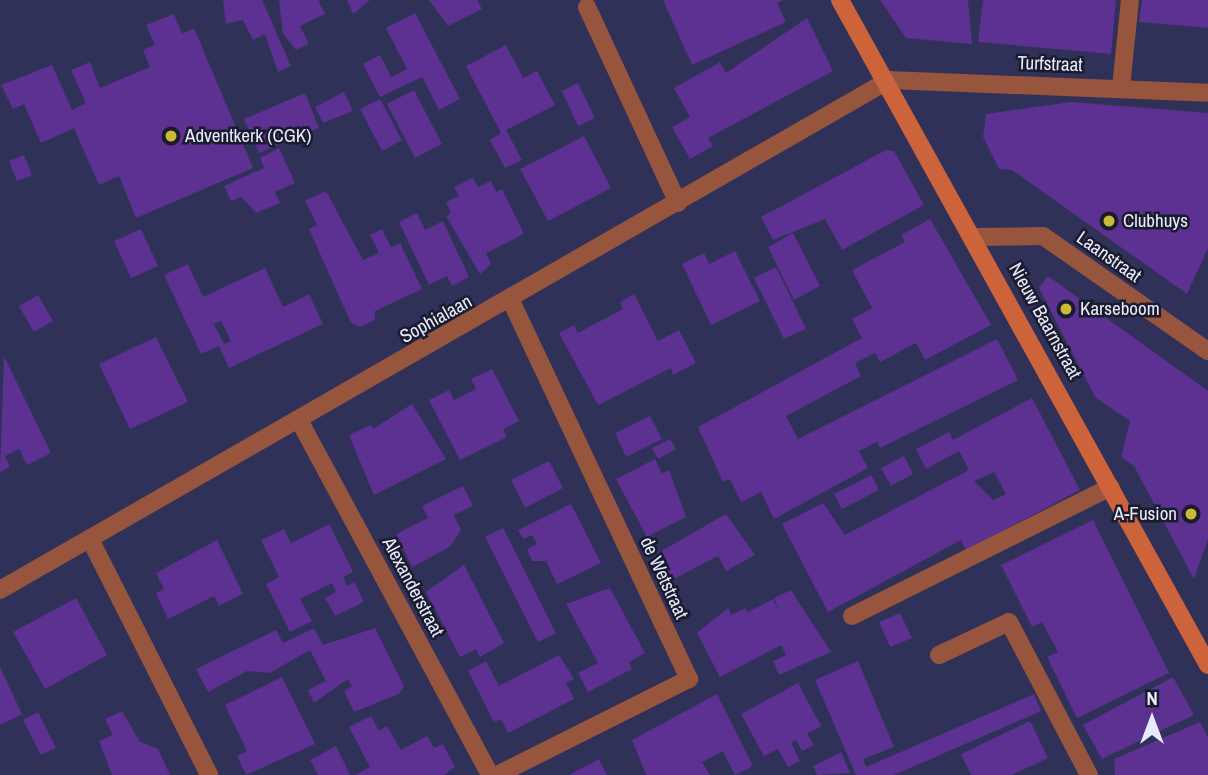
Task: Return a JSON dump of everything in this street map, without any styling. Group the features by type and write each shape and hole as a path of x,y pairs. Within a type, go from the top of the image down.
{"street":[{"name":"Nieuw Baarnstraat","path":"840,0 890,80 1208,665"},
{"path":"1121,88 1130,0"},
{"path":"587,7 678,203"},
{"name":"Turfstraat","path":"890,80 1208,93"},
{"name":"Sophialaan","path":"0,590 511,300 890,80"},
{"name":"Laanstraat","path":"975,237 1043,236 1208,351"},
{"name":"de Wetstraat","path":"498,775 689,679 511,300"},
{"name":"Alexanderstraat","path":"299,420 490,775"},
{"path":"852,616 1111,487"},
{"path":"90,539 209,775"},
{"path":"939,655 1009,622 1089,775"}],"building":[{"path":"223,0 262,0 291,66 278,72 265,34 253,40 243,20 226,24"},
{"path":"279,0 318,0 325,14 300,26 309,44 296,50 283,34"},
{"path":"347,0 370,0 353,14"},
{"path":"429,0 477,0 482,9 448,26"},
{"path":"663,0 784,0 777,3 786,22 692,65"},
{"path":"880,0 968,0 972,44 906,38"},
{"path":"983,0 1116,0 1111,54 978,42"},
{"path":"1142,0 1208,0 1208,28 1139,22"},
{"path":"415,13 460,99 439,110 422,77 380,97 363,64 380,55 391,77 407,69 386,28"},
{"name":"Adventkerk (CGK)","path":"174,14 182,34 194,28 253,168 136,218 119,176 99,185 74,128 41,143 24,104 13,109 1,85 52,65 72,110 86,103 71,70 90,62 100,88 150,67 143,50 155,45 146,25"},
{"path":"807,18 833,71 708,138 713,146 690,159 672,127 690,117 674,88 720,62 726,73"},
{"path":"506,45 523,78 537,71 555,105 506,130 522,160 505,168 490,140 501,133 466,66"},
{"path":"578,83 595,118 578,126 562,91"},
{"path":"414,90 442,144 415,158 387,104"},
{"path":"344,92 353,111 323,123 315,107"},
{"path":"305,93 319,128 259,153 244,119"},
{"path":"380,99 402,140 382,151 360,109"},
{"path":"1071,102 1208,113 1208,248 1187,294 1012,170 999,169 983,137 986,114"},
{"path":"584,136 611,188 548,221 520,169"},
{"path":"279,148 295,183 275,192 280,203 256,213 241,197 231,201 224,186 264,168 260,158"},
{"path":"886,150 894,151 924,205 842,250 825,219 773,240 761,217"},
{"path":"24,155 32,175 17,181 9,161"},
{"path":"473,178 478,187 491,181 496,192 502,189 524,234 486,253 491,264 480,274 446,216 451,213 446,202 459,196 454,187"},
{"path":"326,191 363,260 379,253 370,235 382,229 391,247 400,243 422,289 375,311 375,320 361,327 351,323 309,229 317,225 305,201"},
{"path":"417,213 425,230 443,221 469,277 452,286 447,276 429,285 399,222"},
{"path":"930,219 991,325 925,360 916,343 880,362 875,353 855,363 861,376 786,416 798,439 997,339 1018,380 880,448 877,442 859,451 868,468 774,519 761,492 741,502 730,479 723,482 698,427 862,338 852,319 872,308 852,270 905,242 901,235"},
{"path":"141,229 158,266 131,278 114,241"},
{"path":"793,233 820,286 794,300 768,247"},
{"path":"735,251 760,301 711,325 682,264 704,253 709,264"},
{"path":"188,264 203,297 265,268 283,307 309,294 323,324 229,368 219,346 201,354 164,275","holes":["221,321 231,341 224,344 214,324"]},
{"path":"776,267 806,329 784,339 754,278"},
{"path":"1048,276 1208,391 1208,539 1194,579 1134,466 1121,457 1130,421 1095,397 1039,288"},
{"path":"634,294 658,341 679,330 696,363 673,375 671,368 598,405 559,333 574,325 578,333 623,309 620,302"},
{"path":"38,295 53,321 34,332 19,306"},
{"path":"156,337 188,402 130,429 99,364"},
{"path":"4,356 51,453 27,465 19,449 5,456 10,467 0,472"},
{"path":"492,369 519,421 503,429 507,437 460,460 429,400 449,390 454,400 476,389 471,379"},
{"path":"1032,398 1080,490 966,550 961,540 828,612 782,524 823,503 845,535 969,470 959,451 926,469 916,449 949,432 953,440","holes":["994,472 1006,494 993,500 974,481"]},
{"path":"412,404 446,459 374,495 349,435 371,425 373,429"},
{"path":"650,416 662,439 626,457 615,433"},
{"path":"670,439 676,449 658,459 652,448"},
{"path":"904,456 913,474 891,486 881,468"},
{"path":"655,459 662,474 669,470 686,517 647,537 616,479"},
{"path":"549,461 563,488 525,508 511,480"},
{"path":"871,475 879,490 842,509 834,494"},
{"path":"463,486 473,506 454,515 461,530 450,547 412,567 396,534 428,518 422,506"},
{"path":"571,504 601,563 557,584 546,561 532,561 527,549 537,544 532,535 523,539 518,530"},
{"path":"726,514 755,555 726,571 718,556 672,580 658,553"},
{"path":"1093,520 1169,673 1077,718 1047,657 1058,652 1042,622 1032,627 1001,565"},
{"path":"329,524 353,572 343,577 347,586 354,582 364,602 335,616 325,598 336,592 332,583 300,599 312,621 290,632 266,584 279,577 261,540 284,529 291,543"},
{"path":"503,528 556,633 538,642 485,537"},
{"path":"217,540 243,594 219,606 214,596 168,619 156,593 164,589 156,573"},
{"path":"464,565 504,643 480,657 476,649 460,657 426,592"},
{"path":"610,588 645,653 629,662 632,669 588,692 578,673 598,663 566,604"},
{"path":"791,590 831,652 779,675 773,661 786,655 781,645 720,677 697,633 728,608 731,615 745,608 748,612 773,599 780,614 774,598"},
{"path":"76,598 107,655 45,689 13,632"},
{"path":"900,613 912,638 890,647 879,622"},
{"path":"314,628 323,645 375,628 404,686 399,694 354,712 344,691 352,686 348,679 314,703 308,690 326,681 310,650 270,673 247,671 208,692 196,669 276,630 283,643"},
{"path":"559,655 574,679 566,683 574,699 508,733 501,719 494,722 468,671 486,661 499,686"},
{"path":"858,661 894,747 863,759 866,767 1034,694 1041,711 894,775 856,775 815,680"},
{"path":"0,667 22,714 0,725"},
{"path":"282,677 315,744 246,775 237,756 247,751 225,705"},
{"path":"1173,677 1194,715 1102,759 1083,725"},
{"path":"798,683 821,726 807,734 814,745 802,751 796,740 791,742 800,761 788,767 778,749 764,756 741,714"},
{"path":"717,694 753,766 735,775 723,751 702,762 710,775 646,775 632,740"},
{"path":"122,711 140,742 158,749 170,775 112,775 99,741 113,735 105,719"},
{"path":"38,712 56,748 41,755 23,720"},
{"path":"371,716 379,731 387,726 401,750 427,736 434,748 443,744 455,767 444,775 355,775 370,767 349,727"},
{"path":"1030,721 1048,758 1012,775 971,775 961,754"},
{"path":"1200,722 1208,738 1208,775 1115,775 1114,759"},
{"path":"336,746 350,775 318,775 310,760"},
{"path":"841,752 850,773 817,775 813,766"},
{"path":"599,759 607,775 569,775"}],"place":[{"name":"Adventkerk (CGK)","path":"171,136"},
{"name":"Clubhuys","path":"1109,221"},
{"name":"Karseboom","path":"1066,309"},
{"name":"A-Fusion","path":"1191,514"}]}
